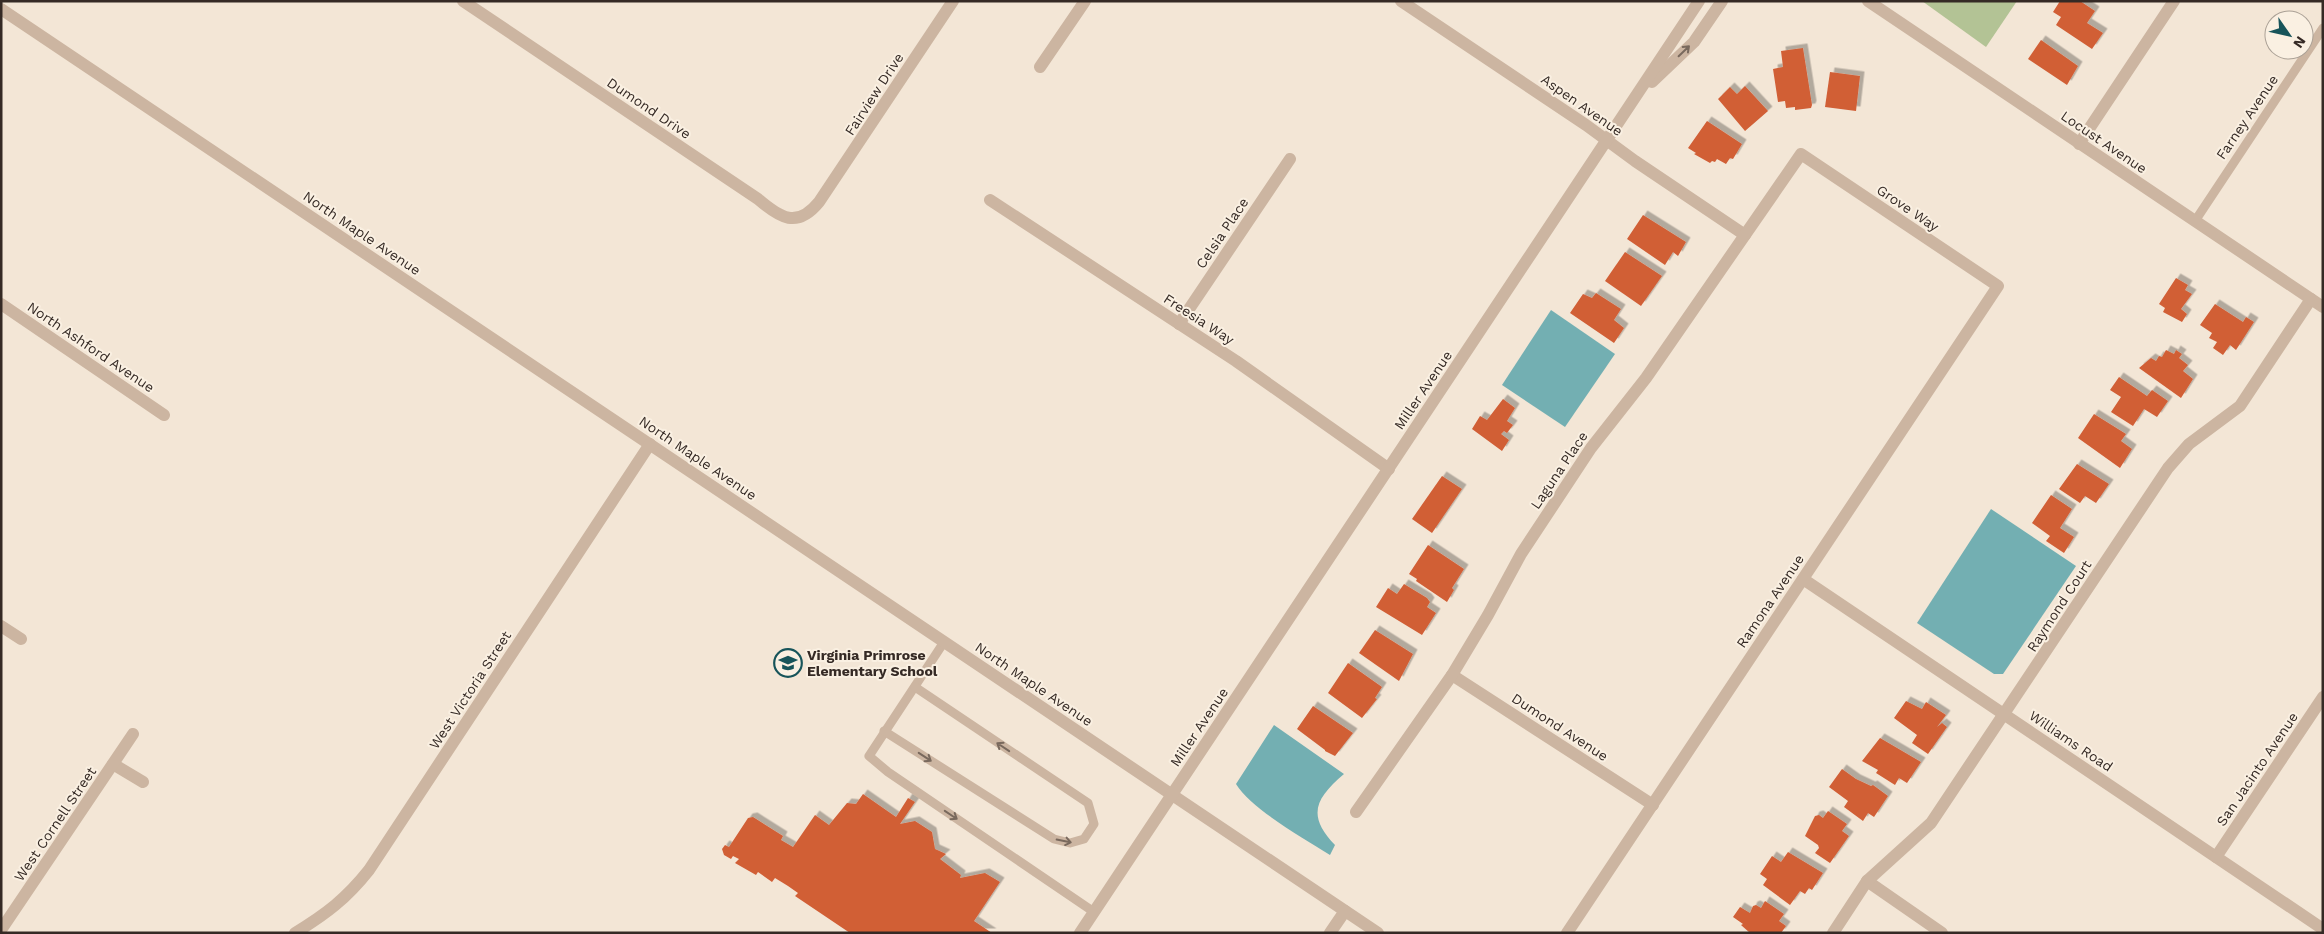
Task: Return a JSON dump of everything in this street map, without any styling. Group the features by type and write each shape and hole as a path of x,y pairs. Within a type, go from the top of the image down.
{"street":[{"name":"Dumond Drive","path":"463,1 758,199 776,215 799,217 810,213 819,202"},
{"path":"1040,67 1085,1"},
{"name":"Aspen Avenue","path":"1400,1 1608,140 1639,164 1745,235"},
{"name":"Miller Avenue","path":"1080,933 1699,1"},
{"path":"1636,97 1694,42 1722,1"},
{"name":"Locust Avenue","path":"1868,1 2323,307"},
{"path":"2079,144 2174,1"},
{"name":"Fairview Drive","path":"819,202 948,3"},
{"name":"North Maple Avenue","path":"1,9 1378,933"},
{"name":"Laguna Place","path":"1356,812 1452,675 1488,615 1520,554 1591,448 1646,378 1801,154"},
{"name":"Grove Way","path":"1801,154 1998,286"},
{"name":"Celsia Place","path":"1179,324 1290,159"},
{"name":"Freesia Way","path":"990,200 1236,361 1389,469"},
{"name":"Ramona Avenue","path":"1567,933 1998,286"},
{"name":"Raymond Court","path":"1833,933 1868,882 1931,823 2168,468 2189,444 2240,406 2311,299"},
{"name":"North Ashford Avenue","path":"1,304 164,415"},
{"name":"West Victoria Street","path":"294,933 329,912 351,893 369,870 650,444"},
{"name":"Williams Road","path":"1803,579 2323,929"},
{"path":"1,626 21,639"},
{"name":"Dumond Avenue","path":"1452,675 1653,805"},
{"name":"San Jacinto Avenue","path":"2216,857 2323,697"},
{"name":"West Cornell Street","path":"1,930 133,734"},
{"path":"113,764 142,782"},
{"path":"1868,882 1942,933"},
{"path":"1330,933 1345,911"}],"lane":[{"name":"Farney Avenue","path":"2195,221 2323,28"},
{"path":"944,642 869,756 888,772 1094,912"},
{"path":"884,731 1054,839 1070,843 1084,839 1094,824 1088,803 916,687"}],"green space":[{"path":"1922,1 2017,1 1986,47"}],"water":[{"path":"1551,310 1615,354 1565,427 1502,385"},
{"path":"1991,509 2076,566 2003,674 1994,674 1917,623"},
{"path":"1274,725 1344,774 1327,791 1318,807 1320,825 1335,845 1330,855 1293,832 1254,804 1236,784"}],"building":[{"path":"2060,1 2080,1 2095,11 2087,23 2103,33 2092,49 2056,25 2061,17 2053,12"},
{"path":"2041,40 2078,66 2067,85 2028,59"},
{"path":"1803,48 1812,105 1811,108 1795,110 1795,107 1786,108 1785,101 1778,102 1773,69 1783,67 1781,51"},
{"path":"1830,72 1860,76 1856,111 1825,107"},
{"path":"1745,86 1768,111 1745,131 1718,99 1730,87 1737,94"},
{"path":"1707,121 1742,144 1733,159 1730,158 1726,164 1717,159 1715,162 1712,161 1710,163 1694,154 1696,153 1688,148"},
{"path":"1643,215 1686,242 1678,256 1673,252 1665,265 1627,239"},
{"path":"1625,252 1662,276 1641,306 1605,281"},
{"path":"2176,278 2188,285 2185,290 2192,294 2181,309 2187,314 2182,322 2163,312 2165,308 2159,304"},
{"path":"1596,293 1621,309 1614,320 1624,328 1614,343 1570,313 1583,294 1592,298"},
{"path":"2215,304 2243,322 2246,317 2254,322 2236,350 2230,345 2223,355 2213,348 2217,342 2209,338 2212,333 2200,325"},
{"path":"2166,350 2174,354 2176,350 2182,354 2179,358 2188,365 2183,371 2193,379 2181,398 2139,368 2151,358 2156,361 2159,356 2162,357"},
{"path":"2119,377 2147,396 2152,390 2168,401 2157,417 2144,409 2133,426 2111,412 2121,397 2110,390"},
{"path":"1503,399 1515,408 1507,421 1513,425 1507,433 1504,431 1501,434 1509,440 1502,451 1472,429 1480,416 1487,420"},
{"path":"2094,414 2126,434 2121,441 2132,449 2120,468 2078,438"},
{"path":"2077,464 2109,484 2096,503 2085,496 2080,503 2059,489"},
{"path":"1442,476 1462,489 1432,533 1412,519"},
{"path":"2051,495 2072,509 2060,528 2074,537 2064,553 2046,541 2050,536 2032,523"},
{"path":"1428,545 1464,569 1452,588 1454,590 1447,602 1409,574"},
{"path":"1404,584 1427,598 1430,602 1427,607 1436,613 1422,635 1376,607 1388,588 1397,594"},
{"path":"1375,630 1413,654 1399,681 1359,653"},
{"path":"1348,663 1382,687 1375,698 1377,699 1362,718 1328,693"},
{"path":"1906,701 1922,709 1926,702 1946,715 1937,727 1942,723 1947,727 1928,754 1912,743 1917,735 1894,718"},
{"path":"1313,706 1353,733 1335,756 1325,751 1297,729"},
{"path":"1880,738 1921,762 1907,783 1899,778 1895,785 1876,773 1878,770 1862,761"},
{"path":"1842,769 1856,779 1871,786 1873,785 1888,796 1874,817 1868,813 1863,821 1844,807 1848,801 1829,787"},
{"path":"863,794 896,817 908,798 915,802 900,824 915,821 932,832 935,849 946,854 940,859 961,875 960,878 985,873 1000,882 974,921 992,933 850,933 795,896 798,893 788,886 775,878 772,882 758,872 756,875 735,863 739,859 733,856 731,859 724,855 722,849 725,845 729,847 748,818 753,817 783,836 781,840 793,847 815,815 829,825 847,803 856,804"},
{"path":"1828,811 1847,824 1842,831 1849,836 1830,863 1815,853 1819,848 1818,845 1805,836 1815,816 1819,815 1823,818"},
{"path":"1788,852 1823,873 1812,890 1809,888 1805,894 1800,891 1790,905 1763,885 1767,879 1760,874 1772,856 1781,862"},
{"path":"1765,901 1784,914 1779,921 1786,926 1781,933 1750,933 1741,925 1743,924 1733,917 1740,907 1750,913 1753,906 1756,905 1761,908"}],"place":[{"name":"Virginia Primrose Elementary School","path":"788,663"}]}
